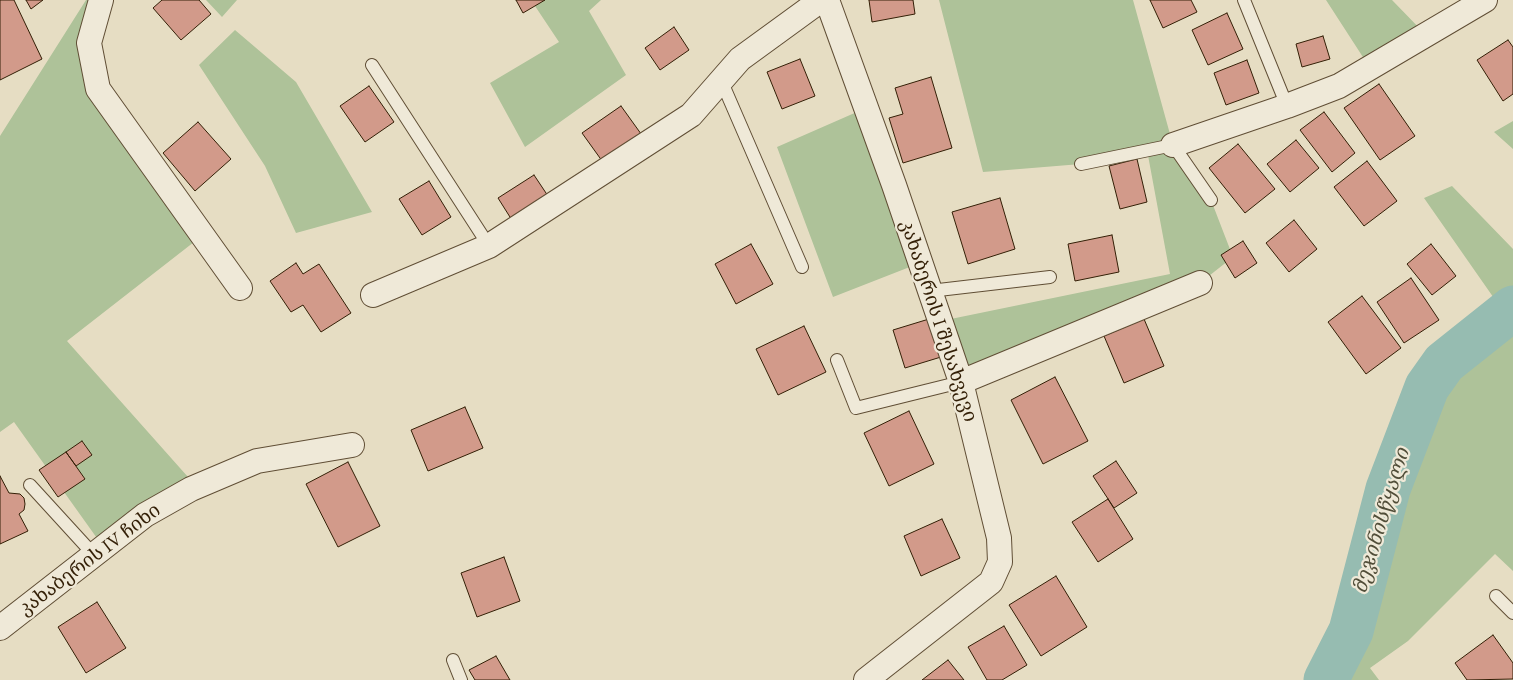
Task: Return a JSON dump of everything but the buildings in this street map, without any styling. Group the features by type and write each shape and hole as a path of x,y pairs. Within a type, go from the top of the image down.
{"street":[{"path":"101,0 89,43 98,89 240,288"},
{"path":"373,294 489,246 691,115 740,59 821,0"},
{"name":"კახაბერის I შესახვევი","path":"827,0 961,382 999,538 1000,562 991,582 866,680"},
{"path":"1173,144 1287,106 1339,86 1485,0"},
{"path":"961,382 1200,284"},
{"name":"კახაბერის IV ჩიხი","path":"0,628 145,515 191,489 257,461 352,444"}],"lane":[{"path":"1244,0 1287,106"},
{"path":"372,65 489,246"},
{"path":"721,80 802,267"},
{"path":"1081,164 1173,144 1211,200"},
{"path":"930,291 1050,277"},
{"path":"837,360 856,408 961,382"},
{"path":"30,485 94,555"},
{"path":"1496,596 1513,613"},
{"path":"452,660 461,680"}],"green space":[{"path":"86,0 101,0 98,89 203,235 67,341 188,477 99,541 14,422 0,432 0,136"},
{"path":"206,0 237,0 222,17"},
{"path":"531,0 601,0 589,11 626,75 525,147 490,83 559,42"},
{"path":"939,0 1133,0 1173,145 1211,200 1233,257 1200,283 961,382 941,321 1170,274 1147,150 1081,164 983,172"},
{"path":"1326,0 1392,0 1426,35 1370,68"},
{"path":"235,30 296,82 372,212 296,233 265,166 199,65"},
{"path":"866,108 920,263 833,297 777,147"},
{"path":"1513,121 1513,149 1494,132"},
{"path":"1452,186 1513,249 1513,308 1506,314 1513,329 1513,571 1495,554 1408,641 1370,668 1379,680 1326,680 1351,631 1388,489 1427,387 1444,363 1505,314 1424,198"}],"waterway":[{"name":"მეჯინისწყალი","path":"1326,680 1351,631 1388,489 1427,387 1444,363 1513,308"}]}
